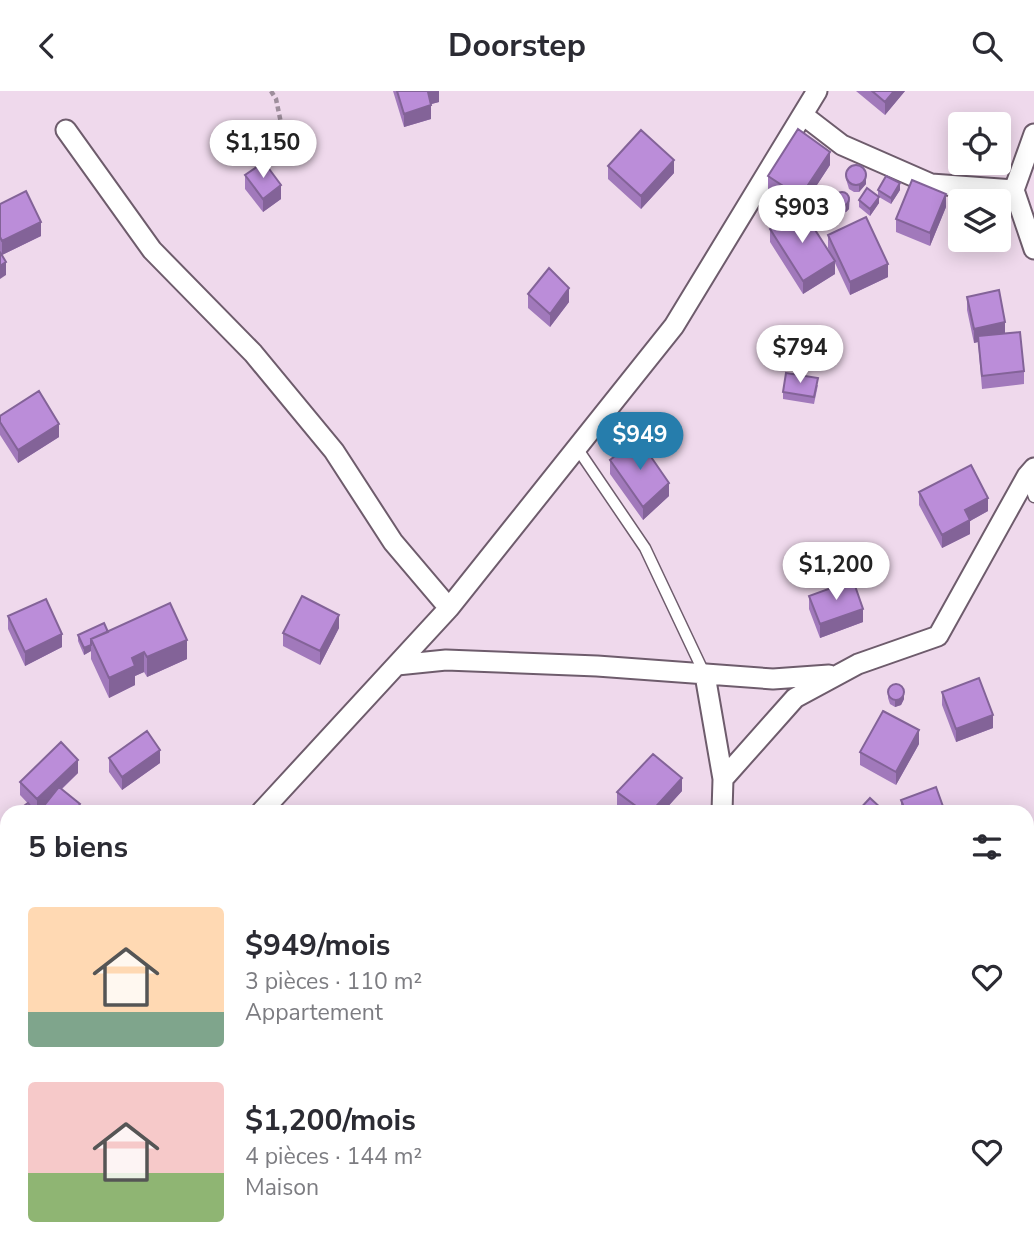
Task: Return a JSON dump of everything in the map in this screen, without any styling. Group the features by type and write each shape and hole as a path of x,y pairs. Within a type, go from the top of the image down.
{"street":[{"path":"268,805 449,608 674,326 817,91"},
{"path":"803,115 842,145 931,184 1014,190"},
{"path":"66,130 152,250 253,353 334,451 393,542 449,608"},
{"path":"1034,134 1014,190 1034,249"},
{"path":"723,779 795,698 858,664 938,636 1030,472"},
{"path":"397,666 446,660 597,666 773,679 837,675"},
{"path":"705,675 723,779 722,805"}],"lane":[{"path":"577,447 645,548 705,675"},
{"path":"1030,472 1034,497"}],"path":[{"path":"271,91 276,99 281,123"}],"building":[{"path":"397,91 431,91 428,92 431,105 404,114"},
{"path":"872,91 894,91 885,102"},
{"path":"798,129 830,152 800,197 768,176"},
{"path":"641,130 674,160 641,196 608,166"},
{"path":"264,162 281,185 263,199 245,175"},
{"path":"856,165 863,168 866,175 863,182 856,185 849,182 846,175 849,168"},
{"path":"886,176 900,183 891,198 878,190"},
{"path":"912,180 946,194 930,233 896,219"},
{"path":"867,188 879,197 870,209 859,200"},
{"path":"26,191 41,222 2,241 0,204"},
{"path":"839,192 845,192 849,199 845,206 839,206 835,202 835,196"},
{"path":"801,208 835,261 803,281 770,229"},
{"path":"866,217 888,264 850,282 828,235"},
{"path":"0,252 6,262 0,266"},
{"path":"549,268 569,288 550,314 528,294"},
{"path":"999,290 1005,322 974,329 967,297"},
{"path":"1020,332 1024,371 982,376 978,336"},
{"path":"786,373 818,378 814,397 783,392"},
{"path":"39,391 59,424 18,450 0,422 0,416"},
{"path":"638,438 669,483 643,507 610,460"},
{"path":"971,465 988,498 965,510 970,520 942,535 919,492"},
{"path":"853,580 863,609 820,624 809,596"},
{"path":"302,596 339,615 320,651 283,633"},
{"path":"46,599 62,634 25,652 8,616"},
{"path":"170,603 187,640 147,657 144,652 132,658 135,666 109,678 91,639"},
{"path":"104,623 108,632 91,639 91,645 84,648 78,635"},
{"path":"979,678 993,715 956,729 942,692"},
{"path":"896,684 904,692 896,700 888,692"},
{"path":"883,711 919,730 896,772 860,752"},
{"path":"147,731 160,750 122,777 109,758"},
{"path":"61,742 78,760 37,799 20,782"},
{"path":"653,754 682,778 657,805 635,805 617,792"},
{"path":"59,787 80,804 79,805 45,805"},
{"path":"936,787 942,805 903,805 901,800"},
{"path":"870,798 878,805 864,805"}]}
